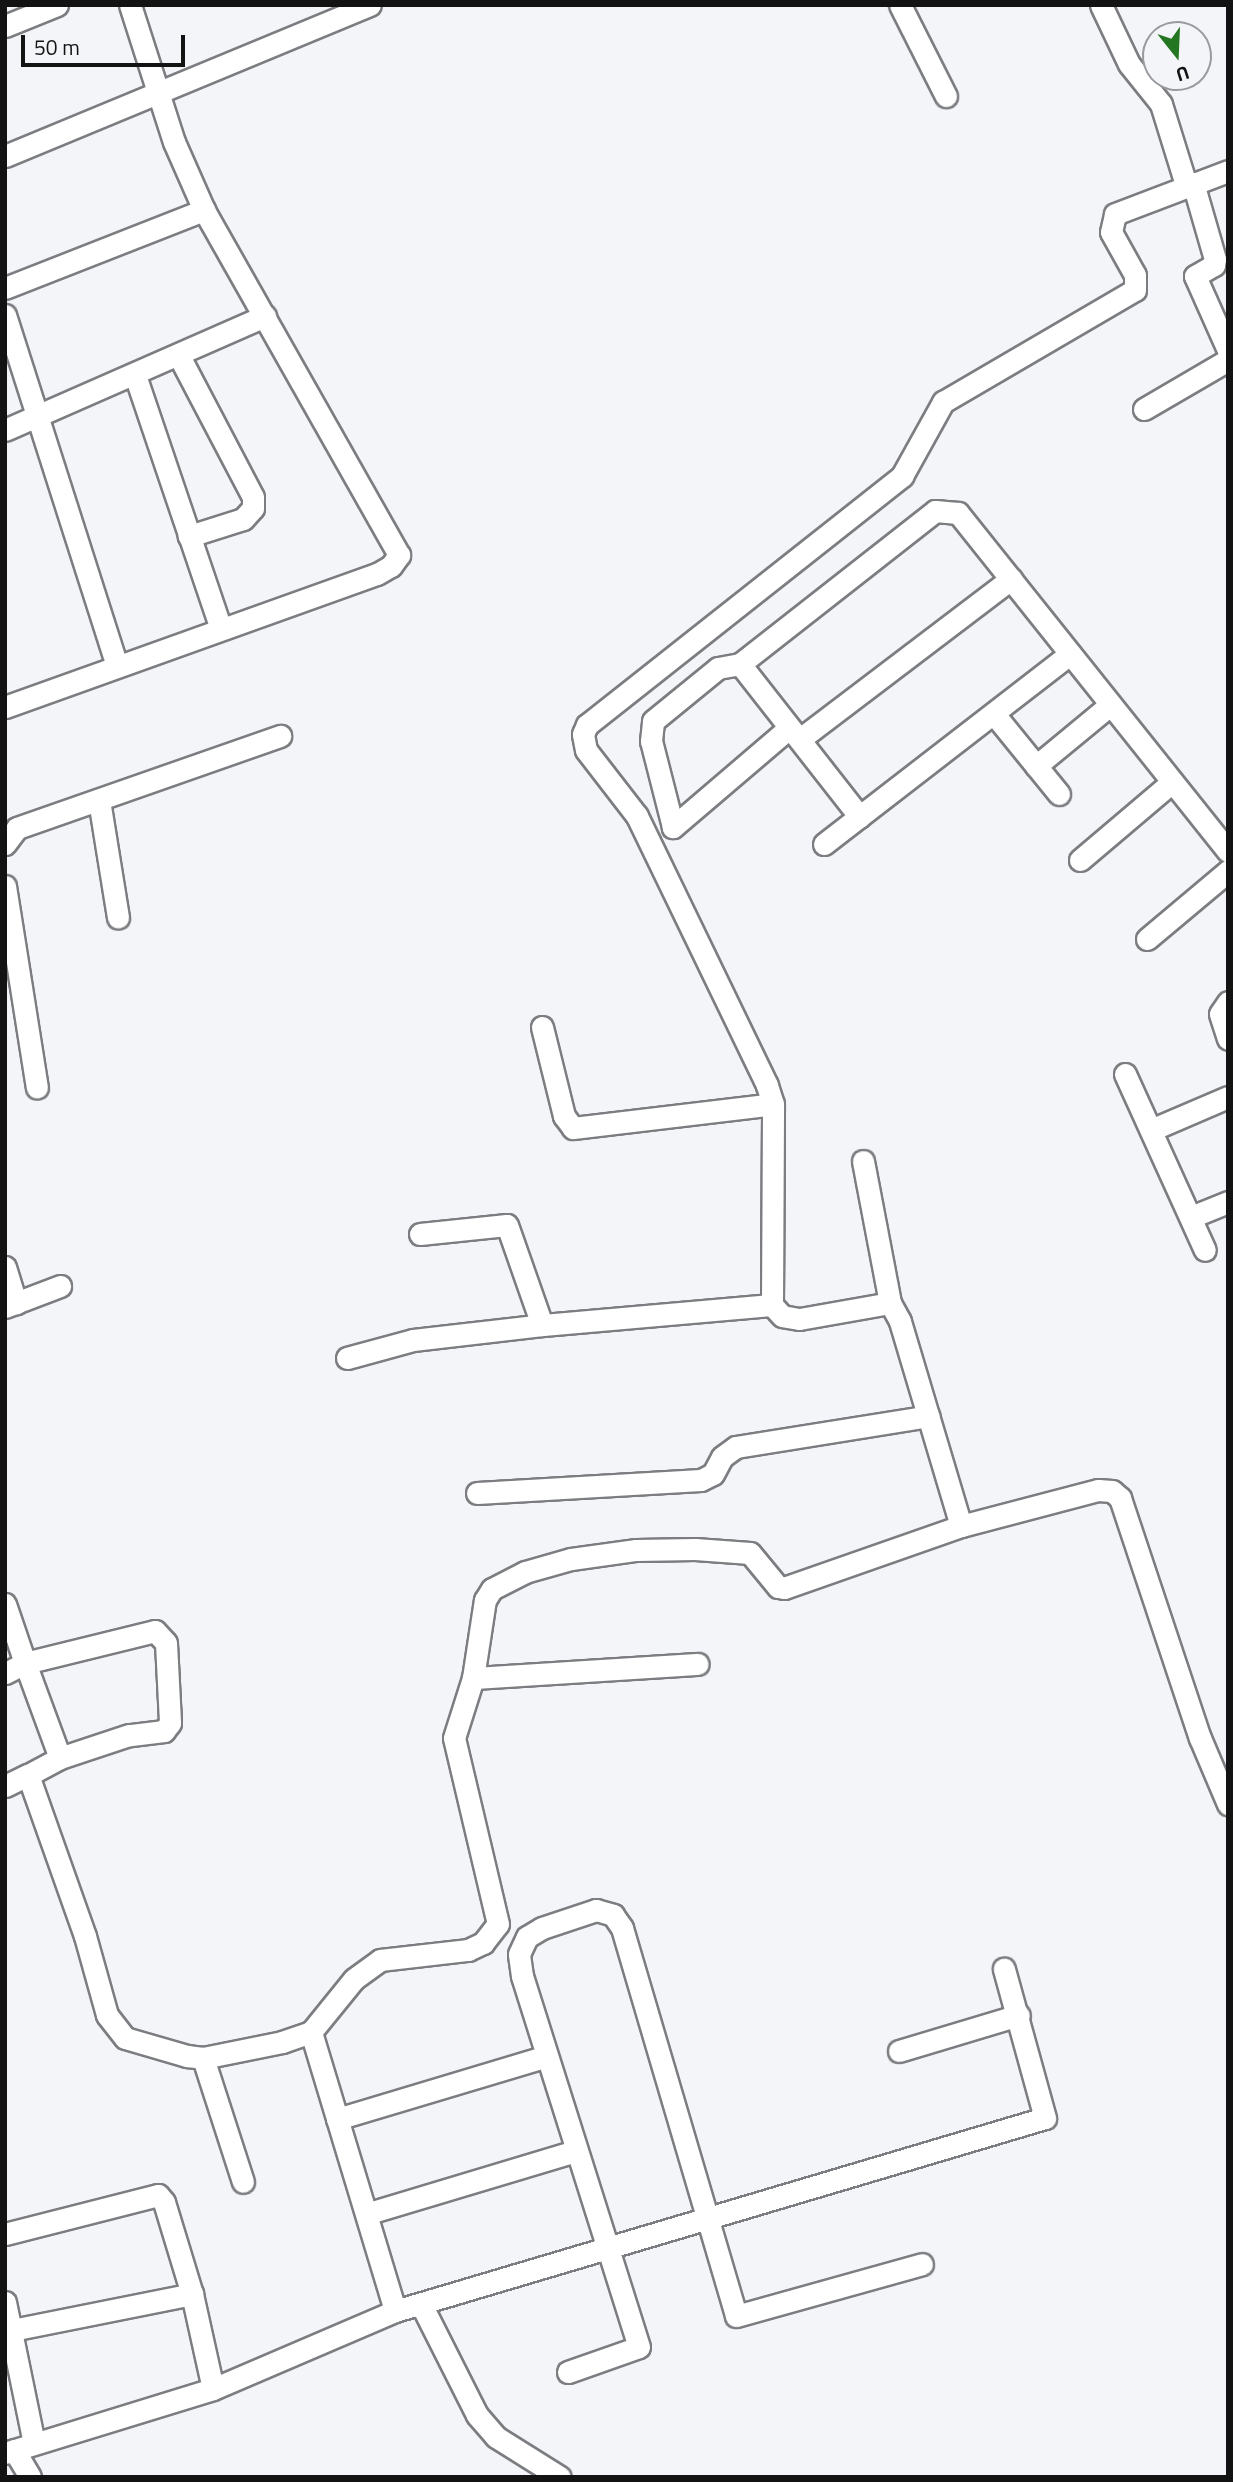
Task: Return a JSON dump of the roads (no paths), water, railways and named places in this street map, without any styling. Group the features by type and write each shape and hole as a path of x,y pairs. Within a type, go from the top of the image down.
{"street":[{"path":"5,26 57,5"},
{"path":"5,707 377,574 391,566 399,555 205,210 174,142 130,5"},
{"path":"5,156 159,95 370,5"},
{"path":"900,5 946,96"},
{"path":"1106,7 1129,64 1161,104 1190,184 1215,259 1195,276 1228,350"},
{"path":"890,1303 799,1319 782,1316 772,1305 773,1104 637,816 586,750 583,734 587,725 902,476 943,402 1135,290 1135,275 1111,232 1113,217 1228,171"},
{"path":"5,288 205,210"},
{"path":"5,315 41,416 117,666"},
{"path":"5,430 180,356 265,316"},
{"path":"180,356 253,497 253,508 243,519 189,536"},
{"path":"1144,409 1228,360"},
{"path":"135,375 221,629"},
{"path":"1011,579 795,733 673,827 651,741 653,721 718,668 740,664 935,511 958,513 1011,579 1110,705 1228,851"},
{"path":"824,844 1070,654"},
{"path":"740,664 860,817"},
{"path":"1036,766 1110,705"},
{"path":"994,714 1059,794"},
{"path":"5,844 17,828 280,736"},
{"path":"1080,860 1172,782"},
{"path":"99,800 118,917"},
{"path":"1147,939 1228,871"},
{"path":"5,886 37,1087"},
{"path":"1228,1002 1220,1014 1228,1039"},
{"path":"542,1027 564,1116 573,1128 773,1104"},
{"path":"1125,1074 1205,1250"},
{"path":"1151,1130 1228,1097"},
{"path":"863,1161 890,1303 900,1321 961,1526"},
{"path":"1191,1217 1228,1202"},
{"path":"420,1234 507,1225 541,1325"},
{"path":"5,1267 11,1305 60,1286"},
{"path":"347,1358 413,1340 541,1325 772,1305"},
{"path":"477,1493 701,1480 713,1474 722,1457 736,1447 929,1416"},
{"path":"28,1775 85,1936 107,2015 125,2038 203,2058 311,2032 354,1979 380,1960 468,1951 483,1943 498,1924 454,1738 474,1678 485,1600 507,1580 545,1565 636,1550 745,1550 778,1587 784,1588 961,1526 1098,1490 1112,1491 1120,1498 1200,1738 1228,1804"},
{"path":"5,1604 60,1758"},
{"path":"5,1672 25,1663 141,1632 155,1631 166,1643 170,1723 163,1731 129,1735 60,1758 5,1786"},
{"path":"474,1678 698,1664"},
{"path":"568,2372 639,2347 522,1976 519,1954 527,1937 596,1910 613,1915 622,1928 705,2219 736,2316 922,2264"},
{"path":"18,2449 213,2389 395,2311 1045,2118 1019,2015 1004,1969"},
{"path":"899,2051 1019,2015"},
{"path":"311,2032 369,2213 395,2311"},
{"path":"337,2119 547,2056"},
{"path":"203,2058 243,2182"},
{"path":"369,2213 576,2151"},
{"path":"5,2234 158,2195 164,2202 192,2294 213,2389"},
{"path":"12,2330 192,2294"},
{"path":"5,2302 12,2330 18,2449 30,2477"},
{"path":"421,2304 477,2414 496,2437 560,2477"}]}
